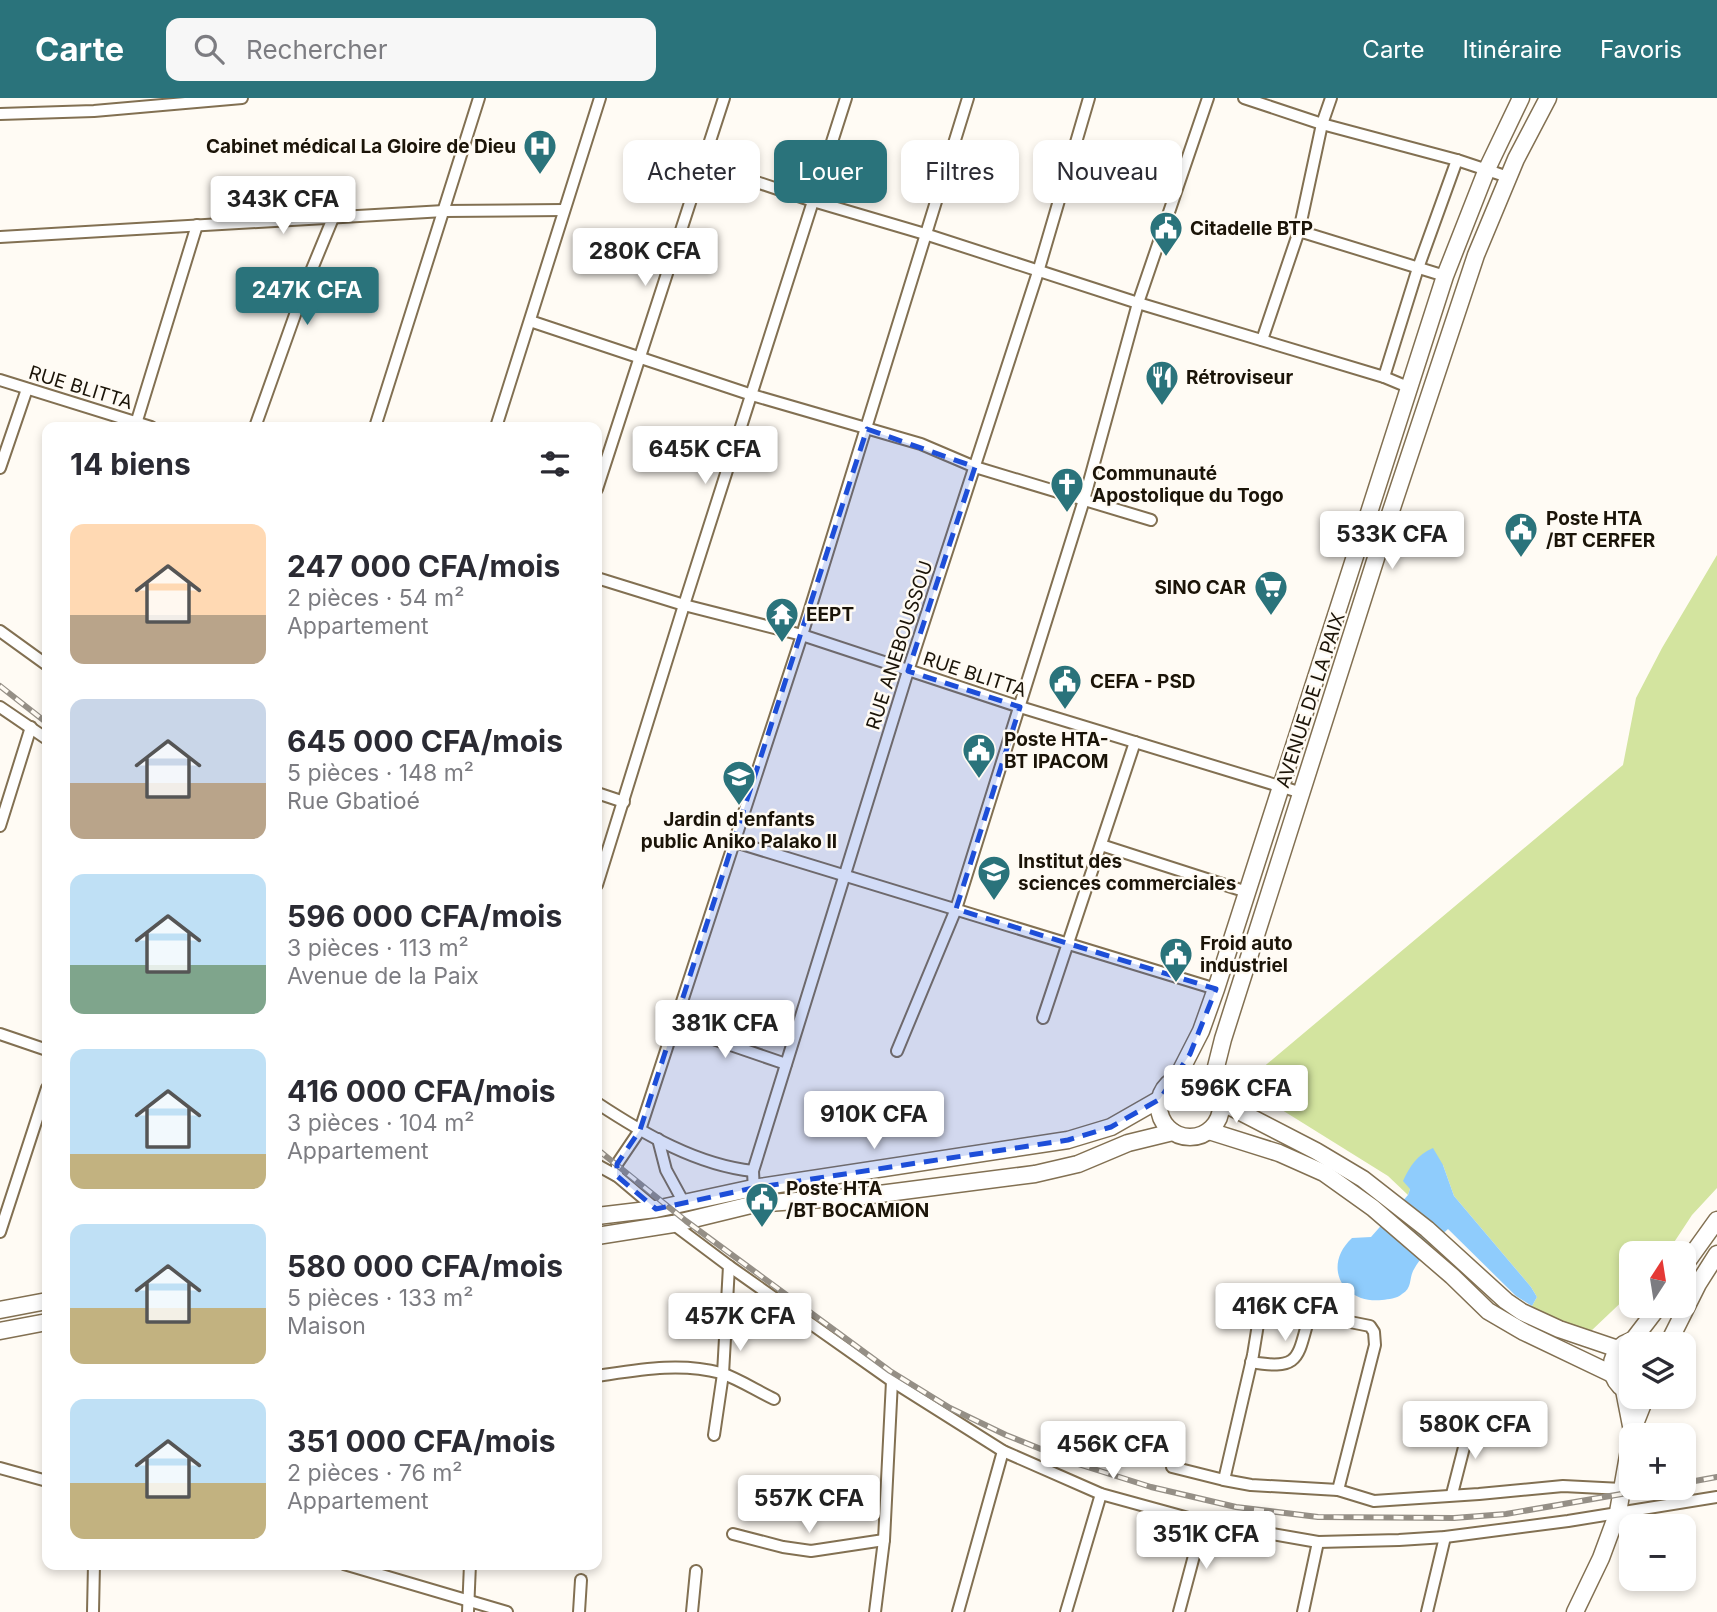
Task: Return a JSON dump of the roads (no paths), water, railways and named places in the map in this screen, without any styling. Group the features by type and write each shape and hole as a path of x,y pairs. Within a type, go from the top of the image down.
{"main road":[{"path":"1173,1132 1160,1114 1160,1099 1164,1088 1177,1078 1201,1031 1282,788 1445,276 1487,169 1521,98"},
{"name":"AVENUE DE LA PAIX","path":"1212,1083 1227,1027 1460,302 1508,177 1548,98"},
{"path":"602,1235 673,1224 754,1188 928,1188 1035,1174 1078,1164 1128,1143 1173,1132 1194,1137 1209,1131 1219,1118 1221,1102 1212,1083 1199,1076 1177,1078"},
{"path":"602,1215 669,1206 754,1188 1089,1136 1132,1117 1160,1099"},
{"path":"1221,1102 1316,1151 1363,1179 1427,1229 1506,1301 1522,1312 1559,1329 1618,1349 1612,1360 1612,1374"},
{"path":"1209,1131 1304,1164 1350,1190 1452,1276 1488,1311 1524,1332 1612,1374 1619,1381"},
{"path":"924,1162 928,1188"},
{"path":"1696,1249 1717,1220"},
{"path":"1674,1332 1698,1284 1717,1254"},
{"path":"0,1310 42,1302"},
{"path":"1639,1332 1650,1318"},
{"path":"0,1331 42,1323"},
{"path":"1575,1612 1601,1558 1620,1500"}],"street":[{"path":"94,98 94,111"},
{"path":"0,114 94,111 242,98"},
{"path":"377,422 479,98"},
{"path":"498,422 600,98"},
{"path":"711,140 724,98"},
{"path":"833,140 846,98"},
{"path":"617,1176 617,1164 640,1130 803,635 968,98"},
{"name":"RUE ANEBOUSSOU","path":"754,1188 786,1064 908,671 1038,272 1089,98"},
{"path":"897,1051 956,909 1084,500 1138,303 1208,98"},
{"path":"1244,98 1322,124 1457,160 1508,177"},
{"path":"1262,340 1299,232 1322,124 1331,98"},
{"path":"1384,377 1418,268 1457,160"},
{"path":"602,473 690,203"},
{"path":"602,870 812,203"},
{"path":"820,203 1384,377 1408,387"},
{"path":"0,237 444,211 564,210"},
{"path":"257,422 332,218"},
{"path":"136,422 197,225"},
{"path":"1299,232 1445,276"},
{"path":"530,321 752,394 921,443 975,467 1151,520"},
{"name":"RUE BLITTA","path":"0,380 126,422"},
{"path":"0,468 27,389"},
{"name":"RUE BLITTA","path":"602,580 684,605 803,635 1020,707 1302,793"},
{"path":"0,631 42,661"},
{"path":"0,707 42,735"},
{"path":"0,826 31,727"},
{"path":"1043,1018 1135,742"},
{"path":"602,795 624,802"},
{"path":"735,842 1216,989"},
{"path":"1101,845 1247,892"},
{"path":"675,1026 786,1064"},
{"path":"0,1034 42,1047"},
{"path":"0,1232 42,1103"},
{"path":"602,1106 640,1130 720,1166 754,1188"},
{"path":"658,1139 666,1170 669,1206"},
{"path":"602,1168 669,1206"},
{"path":"673,1224 892,1381 1003,1451 1101,1494 1203,1522 1318,1542 1445,1537 1717,1497"},
{"path":"713,1435 723,1374 729,1266"},
{"path":"1224,1480 1260,1312 1310,1314 1370,1326 1374,1332 1375,1345 1338,1490"},
{"path":"1251,1362 1276,1366 1288,1364 1295,1358 1310,1314"},
{"path":"602,1375 681,1367 723,1374 774,1399"},
{"path":"875,1612 884,1540 892,1381"},
{"path":"1452,1494 1471,1420"},
{"path":"958,1612 1003,1451"},
{"path":"1172,1467 1224,1480 1338,1490 1374,1501 1563,1486 1619,1489"},
{"path":"0,1468 42,1480"},
{"path":"1066,1612 1101,1494"},
{"path":"1179,1612 1203,1522"},
{"path":"733,1534 811,1551 884,1540"},
{"path":"1427,1612 1445,1537"},
{"path":"1303,1612 1318,1542"},
{"path":"93,1612 94,1570"},
{"path":"362,1570 468,1606 507,1612"},
{"path":"468,1606 470,1570"},
{"path":"692,1612 696,1571"},
{"path":"579,1612 581,1580"}],"water":[{"path":"1433,1148 1443,1165 1454,1196 1531,1287 1537,1297 1532,1306 1516,1296 1448,1229 1420,1260 1407,1289 1397,1297 1368,1300 1347,1290 1341,1281 1338,1260 1343,1249 1352,1238 1371,1237 1408,1195 1410,1189 1403,1181 1411,1166"}],"railway":[{"path":"0,686 42,719"},
{"path":"602,1153 686,1221 890,1371 950,1408 1006,1435 1078,1464 1151,1487 1236,1507 1318,1517 1454,1518 1506,1514 1619,1494"},
{"path":"1696,1481 1717,1477"}],"place":[{"name":"Cabinet médical La Gloire de Dieu","path":"540,176"},
{"name":"Citadelle BTP","path":"1166,258"},
{"name":"Rétroviseur","path":"1162,407"},
{"name":"Communauté Apostolique du Togo","path":"1067,514"},
{"name":"Poste HTA /BT CERFER","path":"1521,559"},
{"name":"SINO CAR","path":"1271,617"},
{"name":"EEPT","path":"782,644"},
{"name":"CEFA - PSD","path":"1065,711"},
{"name":"Poste HTA- BT IPACOM","path":"979,780"},
{"name":"Jardin d'enfants public Aniko Palako II","path":"739,807"},
{"name":"Institut des sciences commerciales","path":"994,902"},
{"name":"Froid auto industriel","path":"1176,984"},
{"name":"Poste HTA /BT BOCAMION","path":"762,1229"}]}
